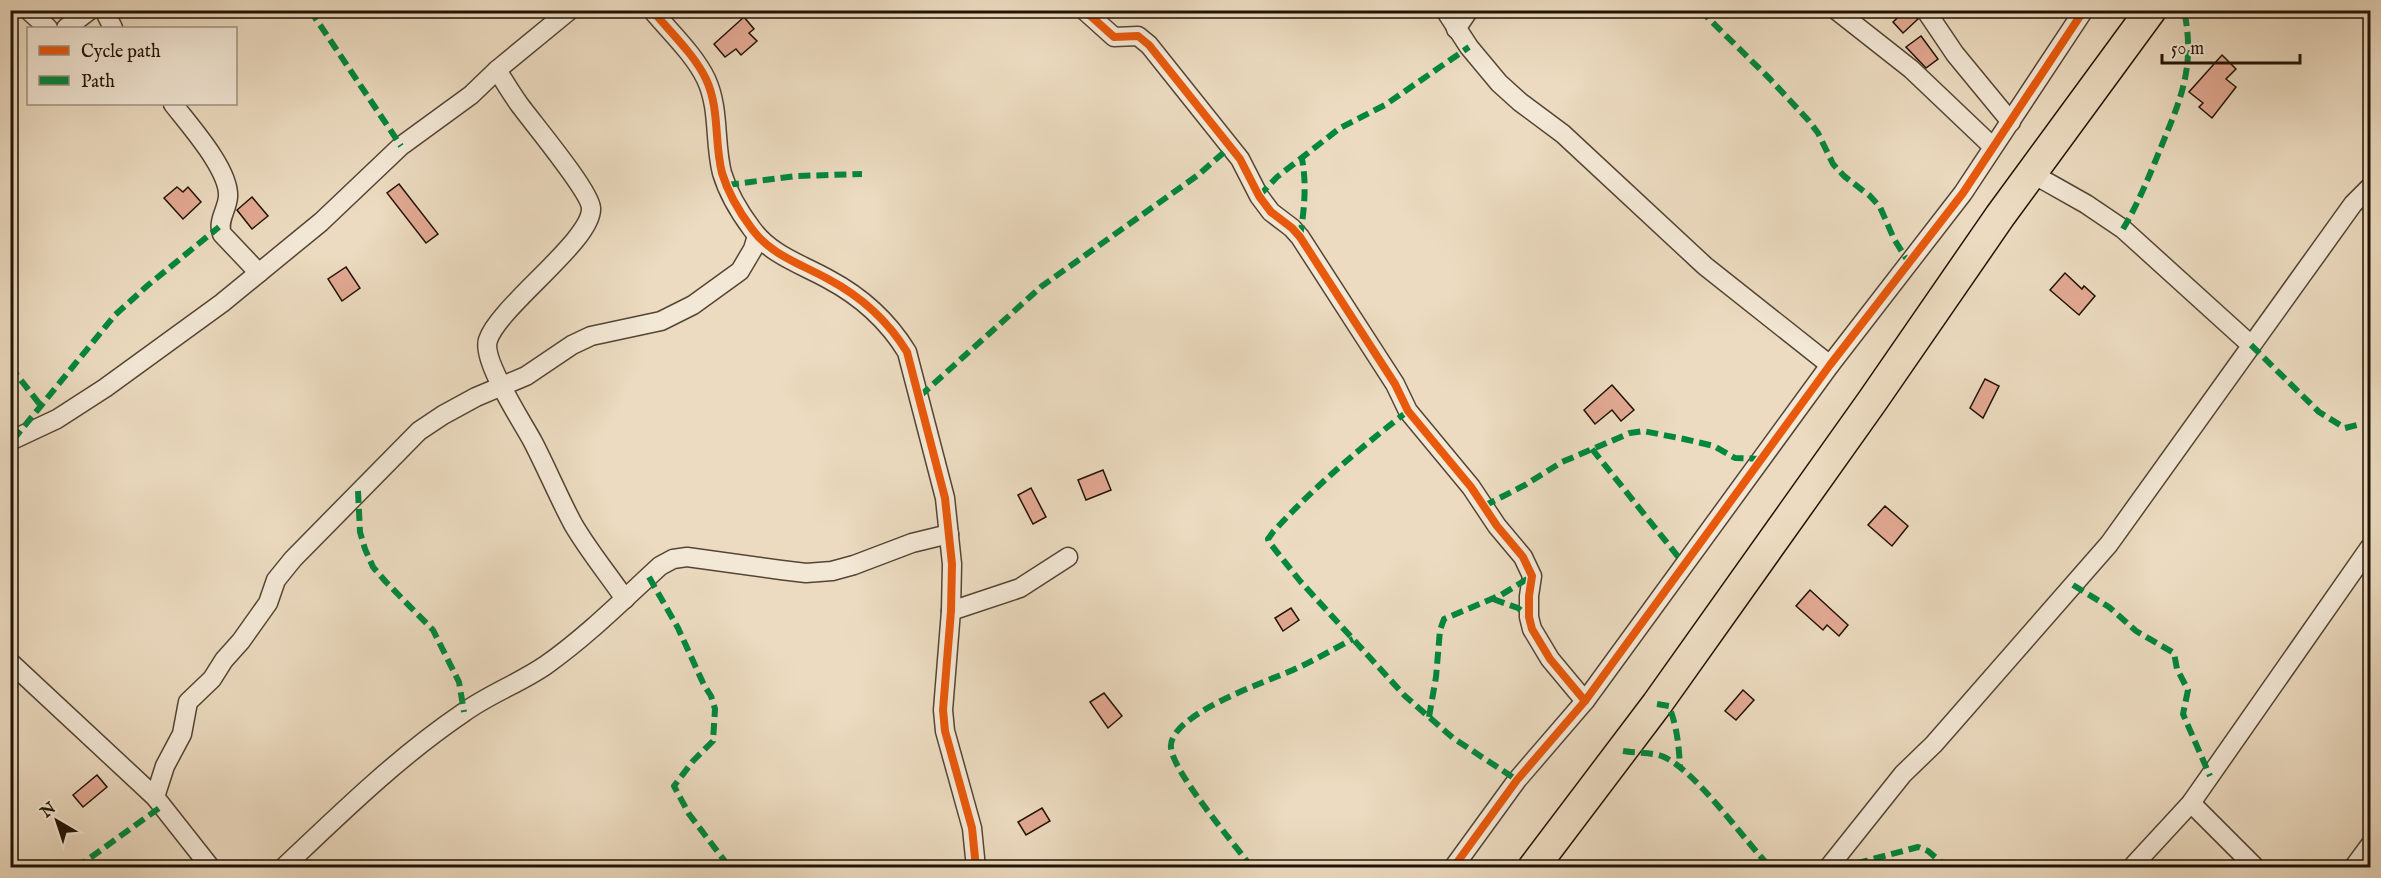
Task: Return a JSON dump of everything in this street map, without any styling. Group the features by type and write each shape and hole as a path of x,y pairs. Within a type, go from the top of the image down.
{"highway":[{"path":"1533,867 1658,704 2031,173 2151,10"}],"street":[{"path":"28,10 47,27"},
{"path":"67,27 90,10"},
{"path":"104,10 113,27"},
{"path":"10,441 57,419 105,388 222,303 321,222 401,146 471,95 497,70 570,10"},
{"path":"652,10 706,78 717,115 722,172 735,201 757,236 774,252 830,280 873,310 898,337 907,352 945,498 950,534 951,611 943,710 945,731 972,828 976,867"},
{"path":"1084,10 1114,37 1138,36 1149,45 1240,159 1270,212 1300,237 1395,384 1408,411 1459,472 1497,526 1523,556 1532,576 1529,596 1529,617 1532,629 1550,659 1585,701"},
{"path":"1445,10 1469,48 1499,83 1563,134 1705,266 1830,365"},
{"path":"1456,29 1469,10"},
{"path":"1836,10 1926,82 1993,147"},
{"path":"1453,867 1517,780 1585,701 1830,365 1963,194 2084,10"},
{"path":"1926,12 1959,60 2011,122"},
{"path":"497,70 518,103 580,186 591,207 590,215 583,227 547,271 506,313 488,340 487,348 500,385 533,443 574,525 625,599"},
{"path":"174,105 211,155 222,174 228,197 219,227 222,234 259,273"},
{"path":"2031,173 2086,204 2123,229 2251,345"},
{"path":"1828,867 1903,774 1934,744 2109,544 2353,204 2370,187"},
{"path":"155,797 165,766 182,735 188,702 212,679 241,641 268,603 276,580 293,559 419,431 443,415 500,385 526,376 572,345 591,336 661,321 693,305 740,271 753,249 757,236"},
{"path":"283,867 383,776 464,711 546,664 585,635 660,566 673,559 687,556 806,573 832,571 912,543 950,534"},
{"path":"2131,867 2191,803 2370,547"},
{"path":"951,611 1020,588 1068,557"},
{"path":"10,662 155,797 211,867"},
{"path":"2191,803 2256,867"},
{"path":"2353,867 2370,845"}],"building":[{"path":"1906,10 1911,10 1918,19 1903,33 1893,22"},
{"path":"744,17 754,29 749,33 757,41 741,55 736,49 725,57 714,44"},
{"path":"1921,36 1938,59 1926,68 1906,47"},
{"path":"2222,55 2236,69 2226,79 2236,87 2212,118 2199,107 2203,103 2189,92"},
{"path":"399,184 438,234 426,243 387,193"},
{"path":"177,187 183,192 188,187 201,202 183,219 164,198"},
{"path":"252,197 268,216 252,229 237,210"},
{"path":"346,267 360,288 342,301 328,279"},
{"path":"2065,273 2082,289 2084,286 2095,296 2079,315 2050,290"},
{"path":"1985,379 1999,386 1983,418 1970,408"},
{"path":"1612,385 1634,410 1621,421 1612,410 1595,424 1584,410"},
{"path":"1103,470 1111,490 1086,500 1078,480"},
{"path":"1031,488 1046,517 1033,524 1018,495"},
{"path":"1885,506 1908,526 1892,546 1868,525"},
{"path":"1810,590 1848,625 1839,636 1827,625 1823,630 1796,606"},
{"path":"1291,608 1299,620 1283,631 1275,618"},
{"path":"1743,690 1754,700 1736,720 1725,711"},
{"path":"1104,693 1122,716 1108,728 1090,702"},
{"path":"97,775 107,787 83,807 73,795"},
{"path":"1042,808 1050,821 1026,835 1018,822"}],"marked path":[{"path":"310,10 401,146"},
{"path":"1700,10 1809,121 1818,133 1833,164 1880,207 1894,239 1909,263"},
{"path":"2123,229 2151,171 2183,89 2188,52 2184,10"},
{"path":"1259,196 1277,177 1340,128 1385,105 1469,47"},
{"path":"920,396 1042,286 1198,175 1230,147"},
{"path":"1300,237 1304,198 1302,159"},
{"path":"727,185 796,176 862,174"},
{"path":"13,440 115,315 219,227"},
{"path":"2251,345 2319,412 2345,428 2357,425"},
{"path":"10,366 41,406"},
{"path":"1408,411 1321,484 1268,539 1300,581 1405,696 1453,738 1517,780"},
{"path":"1484,506 1525,485 1562,462 1630,433 1643,431 1684,439 1714,446 1735,458 1761,459"},
{"path":"1592,449 1684,564"},
{"path":"358,491 360,532 373,567 433,630 459,682 464,712"},
{"path":"1429,717 1436,677 1440,630 1444,619 1501,595 1532,576"},
{"path":"649,577 678,628 715,709 713,741 693,761 674,786 689,814 730,868"},
{"path":"2073,585 2109,607 2136,631 2174,653 2177,669 2188,690 2183,714 2210,776"},
{"path":"1493,599 1518,608 1529,617"},
{"path":"1252,868 1182,774 1171,748 1174,736 1185,723 1221,701 1301,666 1353,639"},
{"path":"1657,704 1669,706 1677,737 1680,768"},
{"path":"1623,751 1660,755 1677,765 1705,791 1771,868"},
{"path":"76,868 162,806"},
{"path":"1839,868 1918,847 1928,851 1948,868"}],"cycle path":[{"path":"652,10 688,52 706,79 713,102 722,173 735,202 752,229 777,252 840,286 862,301 891,330 907,352 945,498 952,564 951,611 943,710 945,731 972,828 976,868"},
{"path":"1084,10 1114,37 1138,36 1149,45 1240,159 1259,196 1271,212 1300,237 1395,384 1408,411 1471,487 1497,526 1523,557 1532,576 1529,596 1529,617 1532,629 1550,659 1585,701"},
{"path":"1453,868 1517,780 1585,701 1830,365 1963,193 2084,10"}]}
